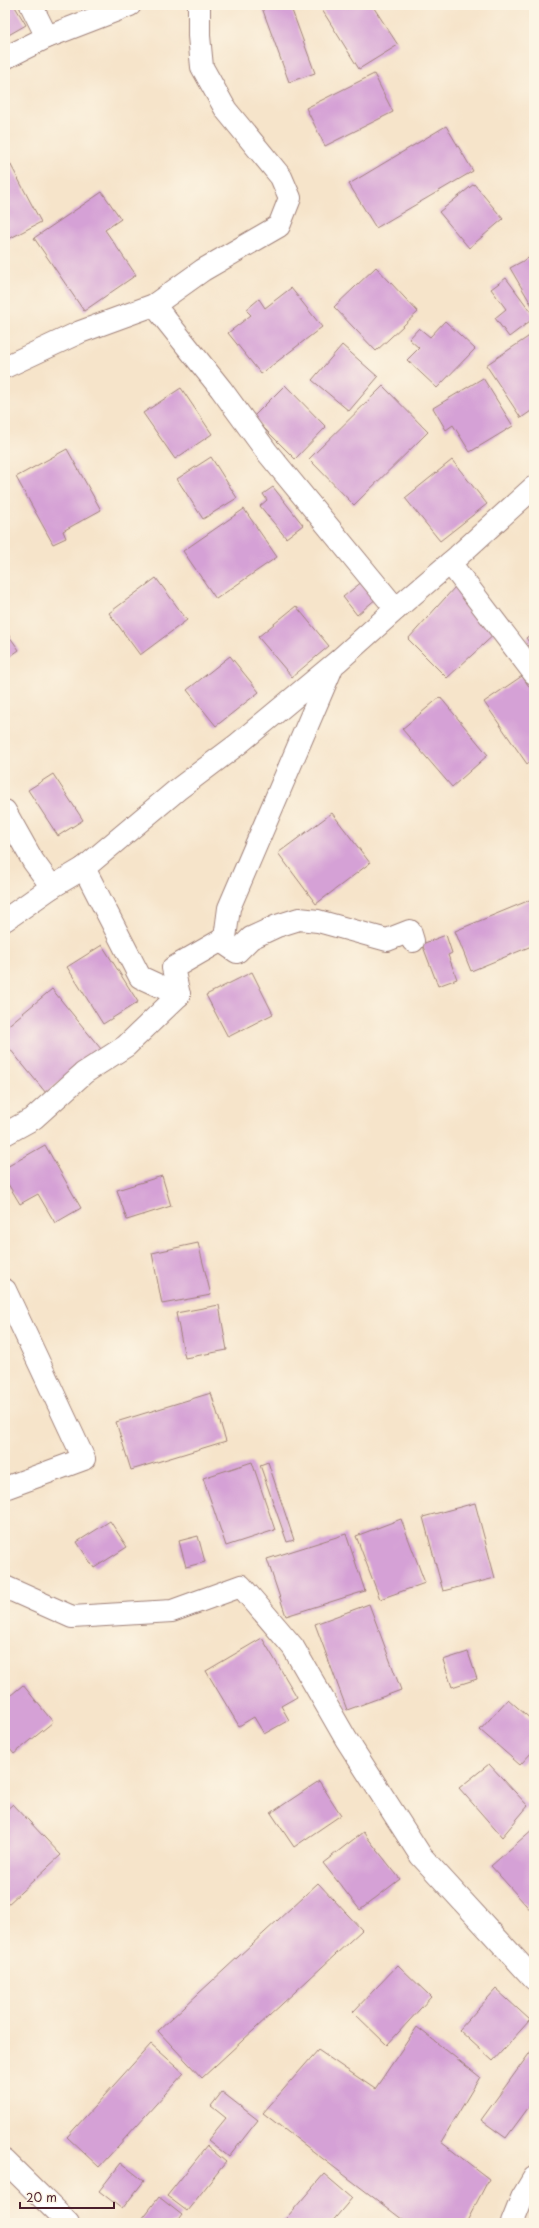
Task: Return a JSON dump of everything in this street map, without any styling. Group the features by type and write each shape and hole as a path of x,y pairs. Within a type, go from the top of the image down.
{"street":[{"path":"31,5 47,37"},
{"path":"5,58 47,37 130,5"},
{"path":"5,367 80,332 154,305 203,270 279,226 290,198 281,177 226,110 202,67 199,36 199,5"},
{"path":"154,305 221,389 267,452 396,609"},
{"path":"5,920 52,887 84,868 177,790 238,744 332,666 534,487"},
{"path":"450,563 534,673"},
{"path":"179,995 173,968 225,938 229,908 332,666"},
{"path":"5,811 33,861 52,887"},
{"path":"84,868 140,977 179,995"},
{"path":"221,941 237,952 251,938 277,926 299,919 318,921 388,940 410,931 413,941"},
{"path":"5,1134 34,1118 84,1073 126,1046 179,995"},
{"path":"5,1290 84,1459 5,1488"},
{"path":"5,1587 72,1617 172,1611 241,1586 293,1647 346,1739 421,1856 534,1979"},
{"path":"5,2161 68,2223"},
{"path":"512,2223 522,2198 534,2178"}],"building":[{"path":"5,5 14,5 26,25 5,37"},
{"path":"261,5 290,5 315,73 289,82"},
{"path":"319,5 372,5 398,45 359,69"},
{"path":"374,74 393,112 325,146 306,108"},
{"path":"446,126 473,171 376,228 349,184"},
{"path":"5,154 41,222 5,241"},
{"path":"474,184 503,219 469,248 439,212"},
{"path":"102,192 121,219 105,230 136,275 84,311 34,238"},
{"path":"534,255 534,309 510,268"},
{"path":"376,267 418,312 376,351 334,307"},
{"path":"506,278 534,316 534,318 509,337 495,318 506,309 491,289"},
{"path":"291,288 322,327 261,374 228,333 251,315 246,310 259,299 265,308"},
{"path":"445,321 475,349 437,388 407,360 419,348 409,339 419,328 430,337"},
{"path":"534,333 534,409 521,418 486,365"},
{"path":"342,345 378,377 349,411 312,380"},
{"path":"483,378 513,426 470,452 453,425 446,430 433,408"},
{"path":"285,385 326,427 295,459 253,417"},
{"path":"383,386 428,432 354,505 309,459"},
{"path":"181,388 212,434 175,459 143,413"},
{"path":"67,449 101,510 63,531 66,538 53,544 16,477"},
{"path":"211,457 237,498 203,519 177,479"},
{"path":"452,460 487,504 440,541 405,498"},
{"path":"273,487 303,525 286,538 260,506 267,500 263,494"},
{"path":"244,509 277,557 216,599 183,551"},
{"path":"156,578 187,620 140,655 109,613"},
{"path":"363,581 377,598 357,615 343,597"},
{"path":"455,587 497,632 447,678 408,639"},
{"path":"296,606 329,646 292,677 258,637"},
{"path":"5,630 19,650 5,660"},
{"path":"534,632 534,649 526,638"},
{"path":"230,656 259,692 216,726 187,690"},
{"path":"522,676 534,694 534,759 527,764 484,702"},
{"path":"440,697 488,755 452,787 402,729"},
{"path":"53,774 83,820 58,836 28,790"},
{"path":"332,813 370,863 316,904 278,853"},
{"path":"530,900 534,910 534,945 471,971 455,931"},
{"path":"446,935 452,953 448,955 457,979 438,986 422,944"},
{"path":"102,945 138,1002 103,1024 67,967"},
{"path":"252,972 273,1014 228,1037 206,995"},
{"path":"52,989 101,1049 46,1093 5,1043 5,1028"},
{"path":"45,1145 81,1208 55,1223 38,1194 20,1204 5,1179 5,1168"},
{"path":"162,1176 171,1206 127,1220 117,1190"},
{"path":"198,1243 211,1295 162,1304 152,1253"},
{"path":"219,1305 227,1350 185,1358 176,1313"},
{"path":"211,1393 226,1441 131,1470 116,1422"},
{"path":"252,1462 275,1530 226,1546 203,1478"},
{"path":"268,1462 294,1540 287,1542 260,1465"},
{"path":"475,1503 495,1578 443,1591 423,1517"},
{"path":"401,1519 425,1583 380,1599 356,1536"},
{"path":"110,1521 127,1547 94,1568 77,1542"},
{"path":"346,1534 365,1591 286,1616 267,1559"},
{"path":"198,1536 205,1562 186,1567 179,1541"},
{"path":"369,1604 401,1690 347,1710 315,1624"},
{"path":"262,1638 297,1697 281,1706 289,1720 264,1734 254,1717 239,1726 206,1671"},
{"path":"468,1652 477,1679 452,1687 443,1660"},
{"path":"23,1685 53,1722 14,1754 5,1743 5,1700"},
{"path":"508,1699 534,1722 534,1750 520,1765 480,1730"},
{"path":"489,1764 528,1806 502,1837 459,1788"},
{"path":"319,1781 341,1815 294,1847 271,1813"},
{"path":"13,1804 61,1855 7,1905 5,1903 5,1811"},
{"path":"534,1828 534,1914 491,1866"},
{"path":"363,1832 400,1879 360,1910 323,1863"},
{"path":"318,1883 362,1930 202,2078 158,2031"},
{"path":"398,1965 431,1997 387,2045 353,2012"},
{"path":"496,1989 530,2020 493,2061 459,2030"},
{"path":"417,2027 480,2077 441,2142 489,2179 466,2223 407,2223 263,2113 318,2050 375,2089"},
{"path":"151,2044 184,2073 99,2167 67,2137"},
{"path":"534,2047 534,2100 506,2138 481,2120"},
{"path":"222,2092 258,2120 229,2157 208,2140 226,2118 211,2106"},
{"path":"207,2146 226,2162 187,2211 167,2196"},
{"path":"121,2163 144,2181 122,2209 99,2191"},
{"path":"324,2174 352,2198 331,2223 282,2223"},
{"path":"159,2197 182,2215 176,2223 139,2223"}]}
